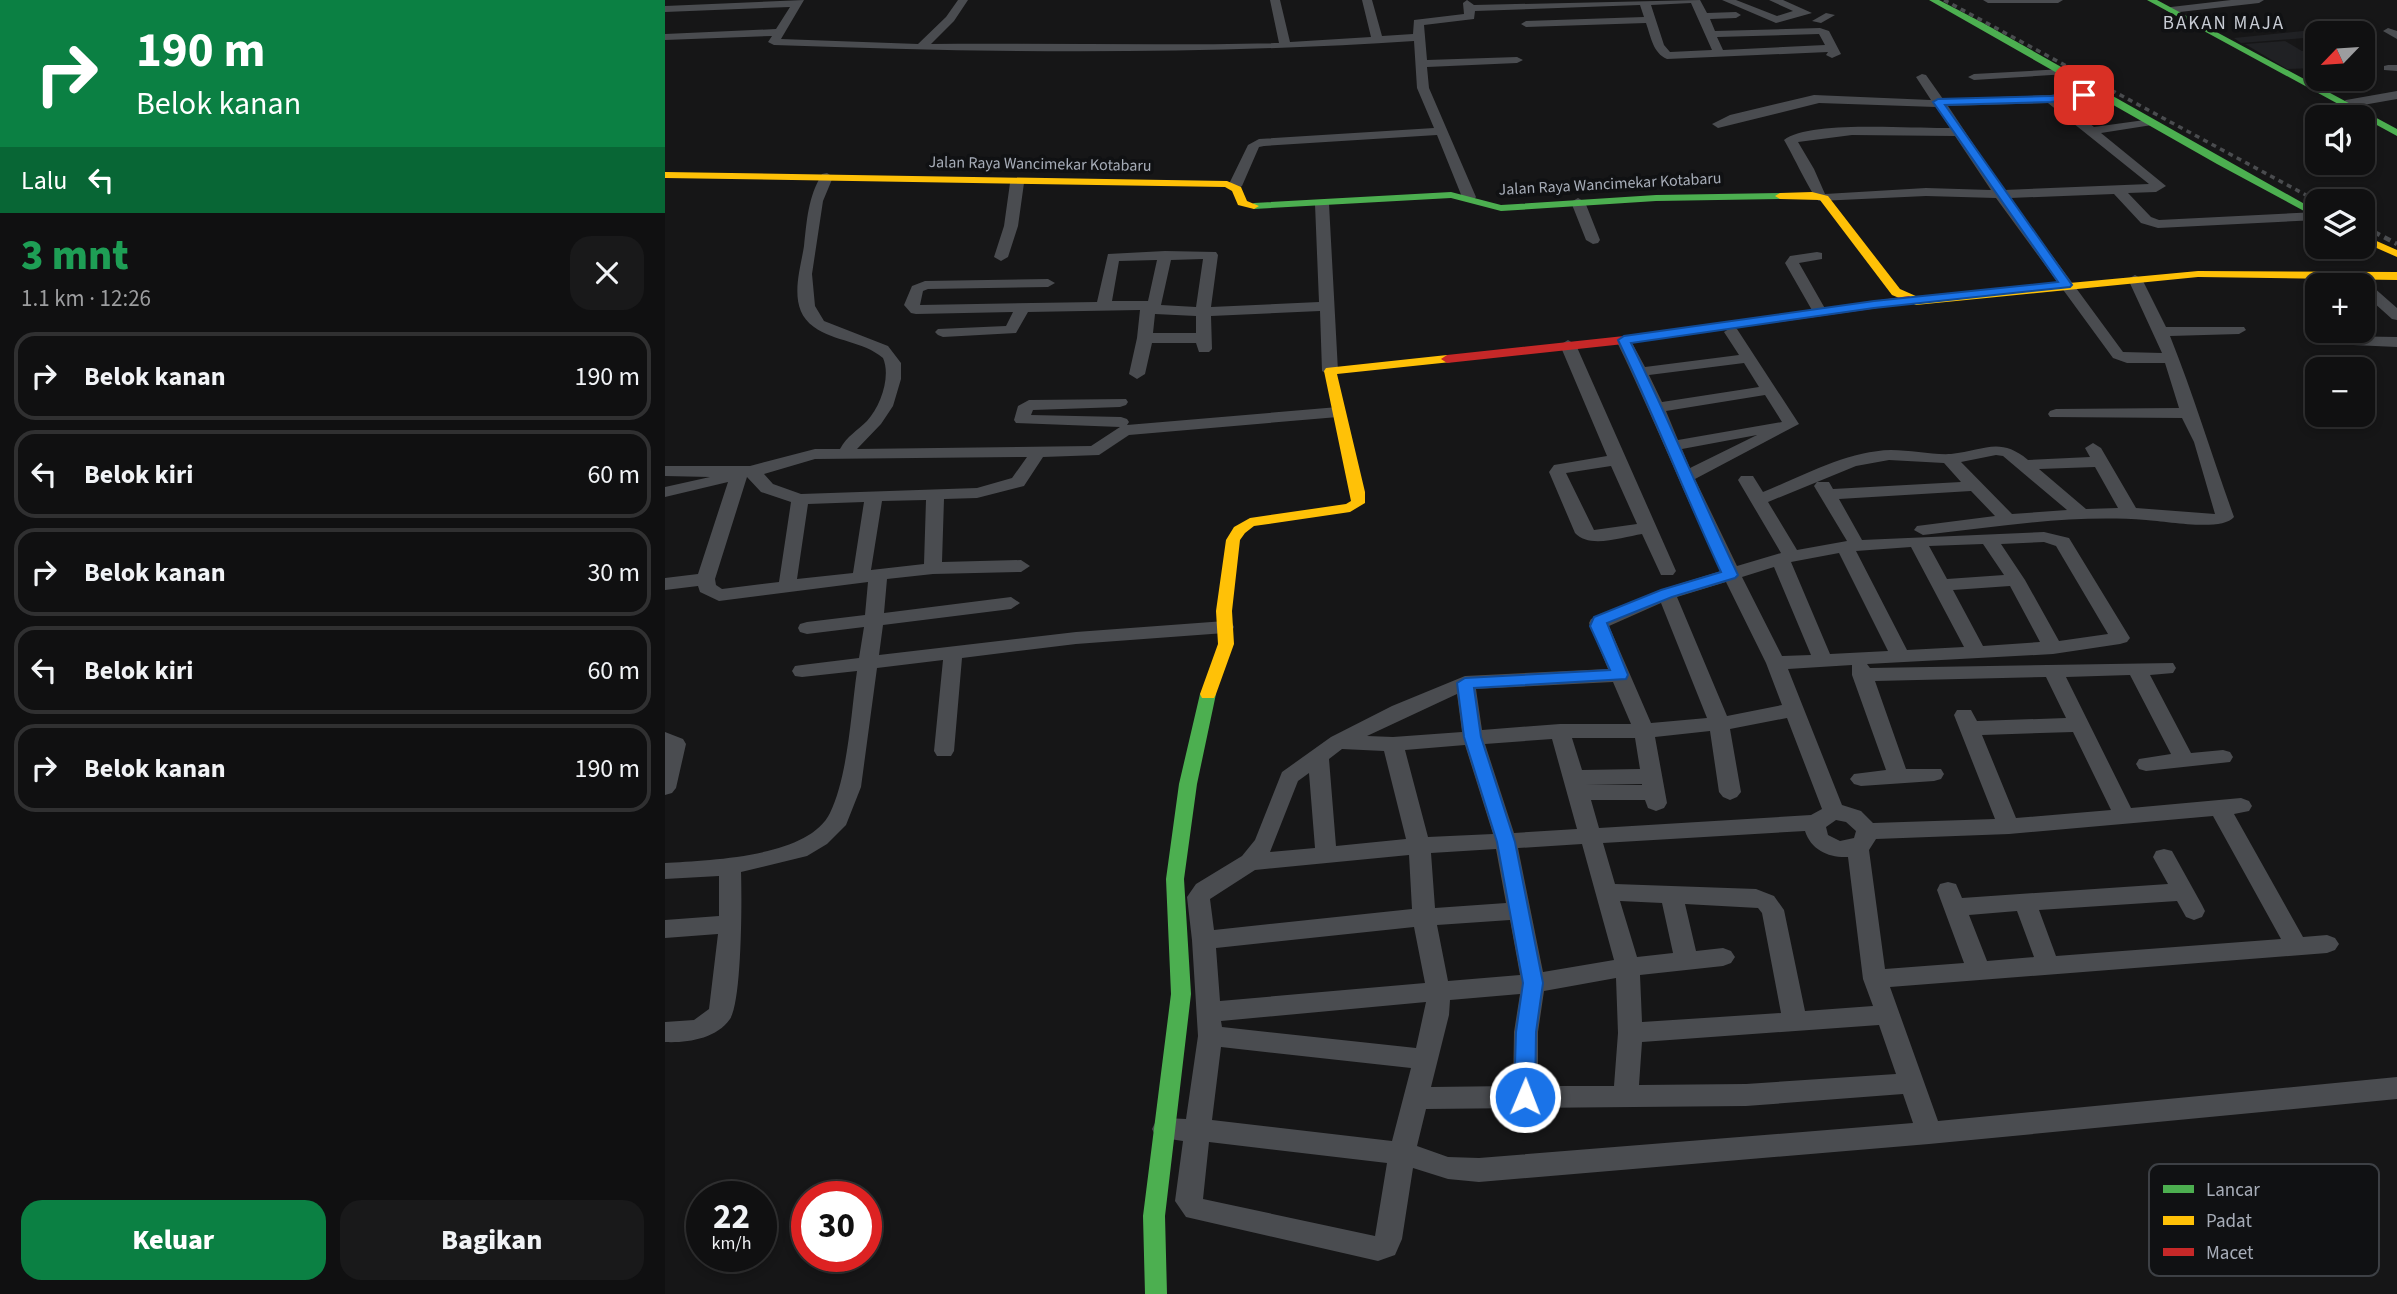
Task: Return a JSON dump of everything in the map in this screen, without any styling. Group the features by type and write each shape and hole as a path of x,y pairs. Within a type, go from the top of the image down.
{"main road":[{"path":"1933,0 2305,209"},
{"path":"2135,0 2337,105"},
{"path":"2151,0 2338,105"},
{"path":"2375,123 2397,133"},
{"path":"2375,130 2397,142"},
{"name":"Jalan Raya Wancimekar Kotabaru","path":"665,176 1234,186 1241,193 1243,203 1248,206 1322,204 1430,195 1469,197 1492,208 1578,202 1821,197"},
{"path":"1821,197 1896,292 1916,302 2135,279 2231,273 2305,274"},
{"path":"2375,244 2397,254"},
{"path":"2375,276 2397,276"},
{"path":"1156,1294 1153,1216 1181,993 1175,878 1188,784 1203,710 1226,644 1227,574 1233,540 1239,530 1250,522 1350,508 1358,503 1358,492 1330,371 1624,340 1909,300"}],"street":[{"path":"921,47 963,0"},
{"path":"1275,0 1280,30 1286,46"},
{"path":"1367,0 1377,40"},
{"path":"1727,0 1776,20 1803,12"},
{"path":"1774,0 1822,18"},
{"path":"1988,0 2058,0"},
{"path":"2171,10 2259,0"},
{"path":"777,37 798,1"},
{"path":"665,9 706,4 798,1"},
{"path":"1644,1 1659,46 1667,56 1831,48 1825,33 1818,30 1711,34"},
{"path":"1469,197 1423,88 1420,21 1468,18 1469,4 1697,1 1719,52"},
{"path":"1522,3 1527,27 1652,20"},
{"path":"665,51 706,4"},
{"path":"1704,16 1736,15"},
{"path":"774,20 788,19"},
{"path":"675,38 777,37 921,47 1084,46 1165,49 1286,46 1420,37"},
{"path":"1422,64 1517,60"},
{"path":"1974,77 2063,72"},
{"path":"1922,77 1957,132 2118,355 2127,358 2170,358"},
{"path":"1827,116 1818,99 1882,104 2051,99 2099,93"},
{"path":"2367,105 2397,95"},
{"path":"1827,116 1789,142 1808,169 1821,197 1926,192 2002,194 2159,186 2051,99"},
{"path":"1718,124 1734,118 1827,116 1957,132"},
{"path":"2093,131 2148,122"},
{"path":"1234,186 1254,145 1263,142 1441,131"},
{"path":"827,177 818,190 811,221 811,242 804,282 807,302 819,324 880,349 891,357 893,363 893,386 884,405 874,422 852,441 846,454"},
{"path":"1001,257 1011,226 1017,183"},
{"path":"2117,190 2146,220 2158,224 2305,217"},
{"path":"1578,202 1593,240"},
{"path":"1322,204 1330,371"},
{"path":"665,492 797,457 1093,451 1108,445 1121,426 1120,402 1145,338 1165,255"},
{"path":"1104,306 1112,259 1165,255 1212,256 1203,312 1204,343 1145,338"},
{"path":"1817,256 1795,259 1792,263 1820,312"},
{"path":"1041,309 1049,278 925,285 916,289 911,304 916,310 1041,309 1147,305 1150,309 1203,312 1327,306"},
{"path":"1575,785 1654,791 1644,731 1598,623 1667,594 1728,569 1784,555 2008,520 2082,514 2212,519 2225,517 2202,442 2188,413 2179,378 2161,332 2135,279"},
{"path":"2375,296 2397,316"},
{"path":"943,332 1011,330 1022,309"},
{"path":"2161,332 2239,330"},
{"path":"1732,332 1791,424"},
{"path":"1624,340 1728,569 1776,663 1824,818 1818,839 1836,850 1862,839 2231,807 2296,945"},
{"path":"2375,342 2397,342"},
{"path":"1568,345 1615,460 1667,571"},
{"path":"1639,372 1750,358"},
{"path":"1657,408 1769,390"},
{"path":"1120,402 1029,405 1026,406 1022,420 1121,426 1338,412"},
{"path":"2056,414 2188,413"},
{"path":"1673,446 1791,424"},
{"path":"1686,477 1791,424"},
{"path":"1760,499 1851,462 1889,455 1949,459 2003,450 2025,465 2082,514"},
{"path":"665,471 744,473 767,488 800,499 874,495 935,496 986,492 1018,481 1038,452"},
{"path":"2025,465 2098,455 2130,514"},
{"path":"1949,459 2008,520"},
{"path":"1615,460 1560,469 1557,472 1584,533 1592,536 1648,528"},
{"path":"744,473 706,579 706,588 719,595 933,568 1021,566"},
{"path":"1816,476 1829,494 1901,657"},
{"path":"1747,480 1760,499 1784,555 1823,660"},
{"path":"1829,494 1975,486"},
{"path":"665,872 730,867 799,850 819,838 838,820 850,787 874,621 869,577 874,495"},
{"path":"933,568 935,496"},
{"path":"787,588 800,499"},
{"path":"1776,663 2053,648 2120,638 2120,633 2063,542 2044,537 1990,541 1849,543"},
{"path":"1917,541 1977,652"},
{"path":"1990,541 2016,580 2053,648"},
{"path":"665,584 706,579"},
{"path":"1942,585 2016,580"},
{"path":"1667,594 1719,722 1730,792"},
{"path":"807,628 1011,603"},
{"path":"802,671 1076,638 1225,627"},
{"path":"944,751 953,652"},
{"path":"2137,668 2185,761"},
{"path":"1898,775 1861,671 2054,673 2166,668"},
{"path":"2054,673 2125,817"},
{"path":"1393,744 1419,846 1424,917 1437,990 1437,1015 1402,1153 1388,1239 1385,1246 1378,1249 1195,1209 1188,1201 1209,1024 1204,940 1197,902 1200,894 1250,862 1265,843 1289,777 1338,742 1399,710 1465,683 1620,675"},
{"path":"1465,683 1473,737 1506,842 1533,983 1526,1032 1525,1097"},
{"path":"1338,742 1393,744 1560,731 1644,731 1755,719 1792,710"},
{"path":"2009,826 1967,721 2080,725"},
{"path":"1560,731 1628,967 1630,1033 1626,1095"},
{"path":"665,739 676,744 665,788"},
{"path":"1318,757 1326,854"},
{"path":"2146,764 2223,757"},
{"path":"1861,779 1934,774"},
{"path":"1250,862 1419,846 1855,817 1862,839 1875,979 1929,1133"},
{"path":"1979,970 1952,898 2025,902 2188,901 2164,857"},
{"path":"665,1032 694,1031 715,1020 721,1013 730,924 730,867"},
{"path":"1607,891 1671,892 1761,899 1770,905 1795,1021"},
{"path":"1671,892 1686,960"},
{"path":"2025,902 2048,965"},
{"path":"1204,940 1424,917 1518,911"},
{"path":"665,929 730,924"},
{"path":"1875,979 2327,944"},
{"path":"1209,1024 1437,990 1533,983 1628,967 1723,957"},
{"path":"1630,1033 1887,1015"},
{"path":"1209,1024 1424,1059"},
{"path":"1415,1098 1746,1096 1912,1083"},
{"path":"1165,1129 1198,1130 1402,1153 1448,1168 1479,1170 1929,1133 2397,1088"}],"shaded area":[{"path":"2305,31 2305,38 2241,43 2234,38"},
{"path":"2285,41 2305,51 2305,68 2287,69 2245,44"}],"railway":[{"path":"1944,0 2305,195"},
{"path":"2375,232 2397,244"}],"traffic: fast":[{"path":"1933,0 2305,208"},
{"path":"2151,0 2397,133"},
{"path":"1254,206 1451,195 1501,208 1656,198 1780,196"},
{"path":"1156,1294 1154,1216 1181,994 1175,879 1188,784 1208,694"}],"traffic: slow":[{"path":"665,175 1227,184 1237,189 1242,203 1254,206"},
{"path":"1780,196 1812,195 1824,198 1896,292 1916,301 2198,274 2397,276"},
{"path":"2375,244 2397,254"},
{"path":"1208,694 1226,644 1224,611 1233,540 1239,530 1250,522 1350,508 1358,503 1358,492 1330,371 1447,359"}],"traffic: jam":[{"path":"1447,359 1624,340 1909,300"}],"district":[{"name":"BAKAN MAJA","path":"2224,23"}],"route":[{"path":"1525,1097 1526,1032 1533,983 1506,842 1473,737 1465,683 1620,675 1598,626 1600,621 1667,594 1730,575 1693,496 1657,408 1624,340 1874,304 1909,300 1916,302 2066,285 1938,102 2051,99 2084,95"}]}
